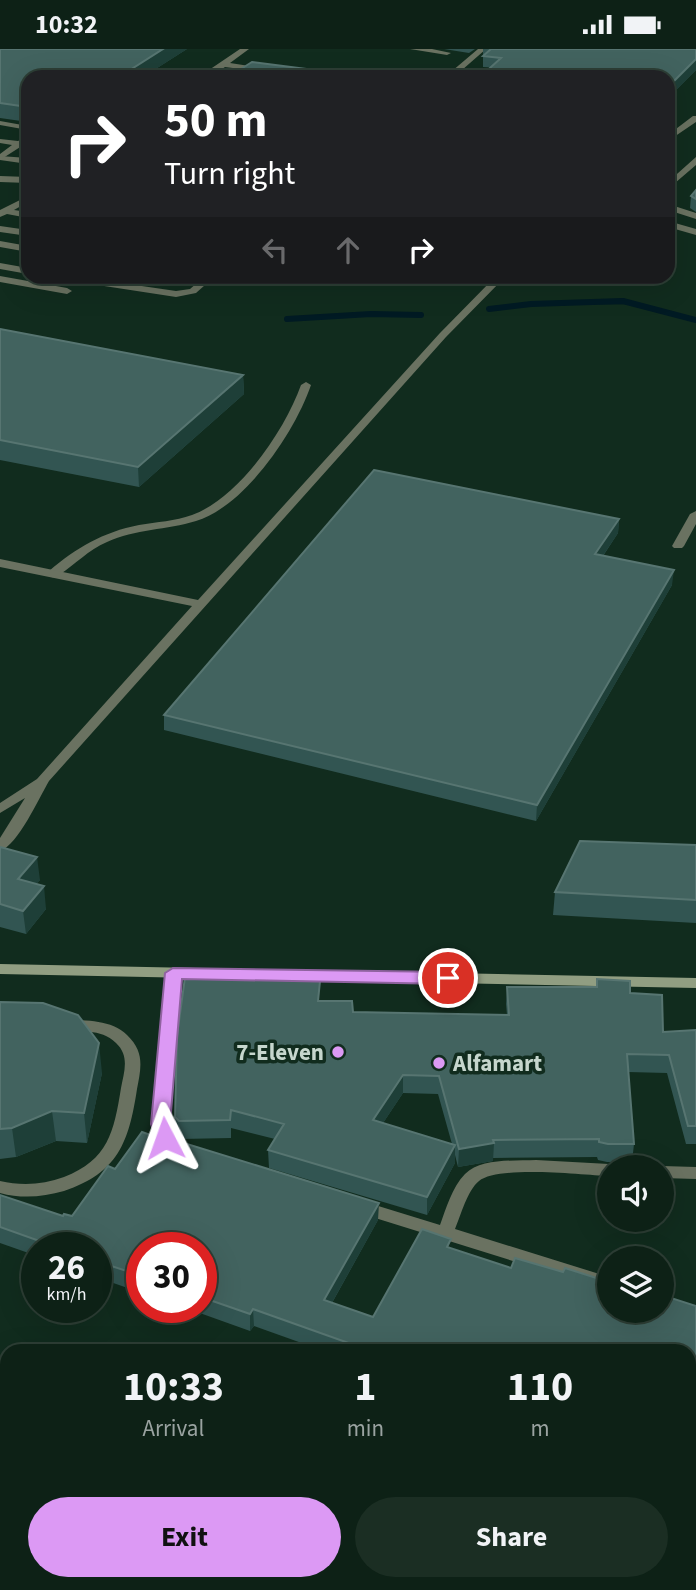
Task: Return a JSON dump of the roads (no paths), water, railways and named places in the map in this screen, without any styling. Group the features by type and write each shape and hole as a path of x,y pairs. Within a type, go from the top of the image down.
{"main road":[{"path":"0,969 696,983"}],"street":[{"path":"215,70 246,49"},
{"path":"414,49 447,53"},
{"path":"457,70 482,49"},
{"path":"457,55 473,57"},
{"path":"223,64 260,70"},
{"path":"675,135 691,127 696,118"},
{"path":"0,123 21,127"},
{"path":"0,141 19,144"},
{"path":"0,158 19,144"},
{"path":"0,158 21,160"},
{"path":"675,180 696,160"},
{"path":"0,179 21,180"},
{"path":"2,213 21,203"},
{"path":"675,209 696,216"},
{"path":"2,213 21,214"},
{"path":"675,227 696,232"},
{"path":"0,229 21,232"},
{"path":"0,244 21,248"},
{"path":"0,266 21,270"},
{"path":"0,279 21,283"},
{"path":"28,284 67,291"},
{"path":"111,284 176,294 193,291 201,284"},
{"path":"0,847 12,833 43,779 198,604 307,488 443,335 493,284"},
{"path":"53,574 79,551 107,537 134,529 180,522 216,507 281,437 299,408 306,385"},
{"path":"678,547 696,514"},
{"path":"0,563 198,604"},
{"path":"0,809 43,779"},
{"path":"173,973 160,1124 165,1138 175,1147 196,1156"},
{"path":"0,1187 12,1191 53,1188 89,1174 106,1158 119,1133 134,1059 131,1050 121,1037 99,1025 50,1024"},
{"path":"445,1232 471,1177 482,1169 505,1166 597,1170"},
{"path":"674,1172 696,1173"},
{"path":"340,1200 597,1280"}],"waterway":[{"path":"489,309 531,304 623,301 696,320"},
{"path":"599,302 626,302"},
{"path":"287,319 371,314 421,315"}],"place":[{"name":"7-Eleven","path":"338,1052"},
{"name":"Alfamart","path":"439,1063"}]}
